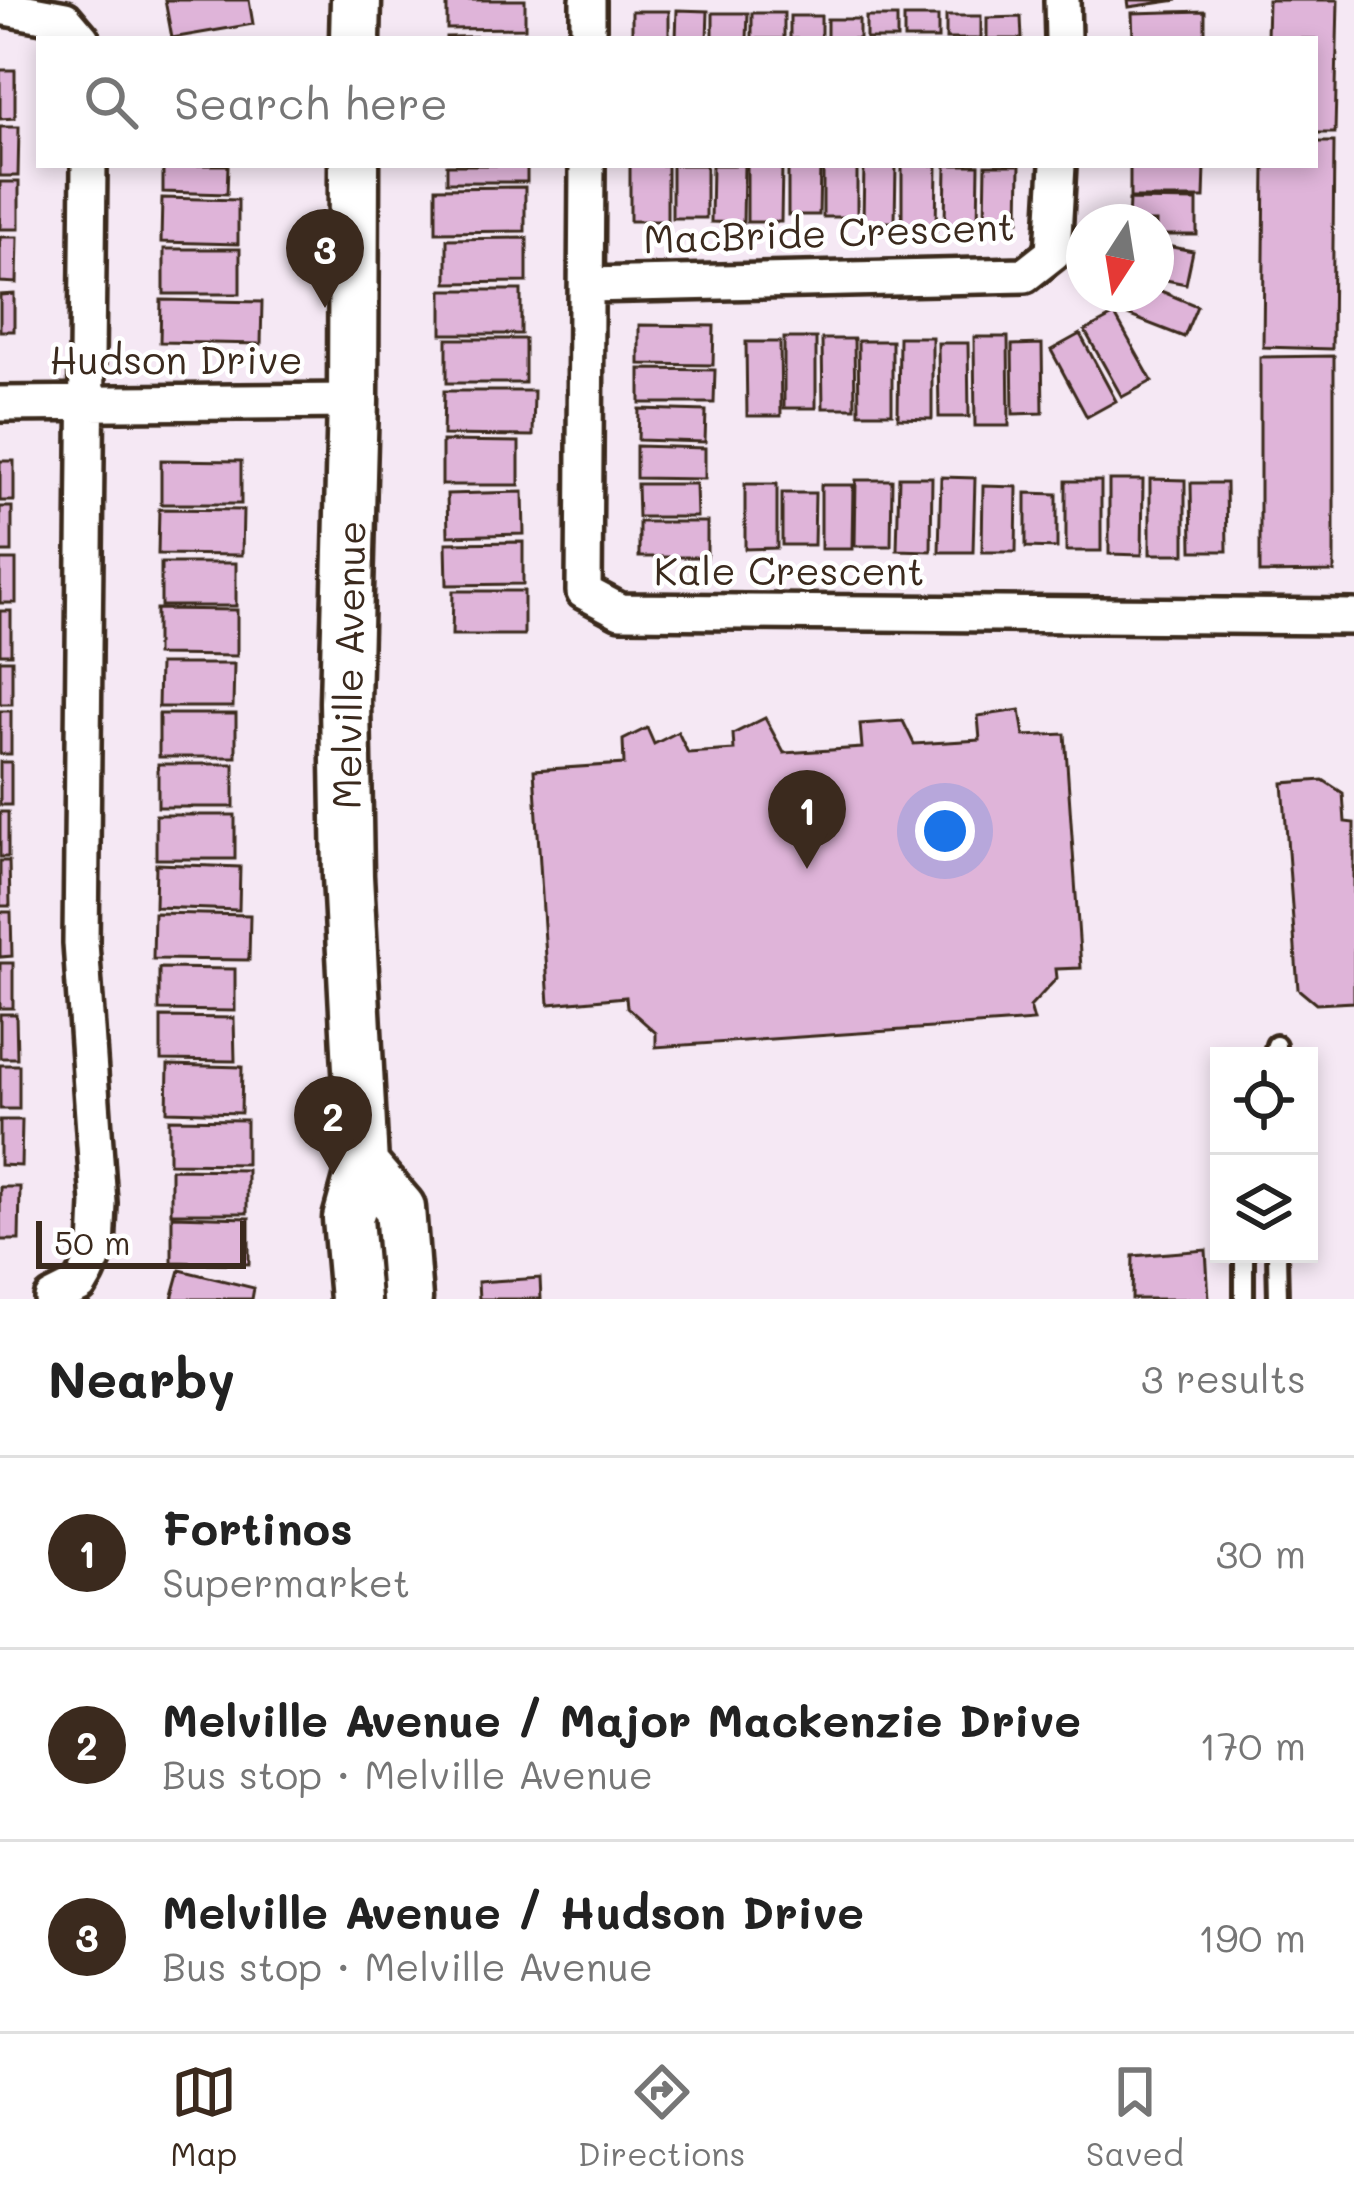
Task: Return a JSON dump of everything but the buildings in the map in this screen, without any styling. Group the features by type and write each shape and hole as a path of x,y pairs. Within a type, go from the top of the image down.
{"street":[{"path":"355,36 356,0"},
{"path":"588,0 588,36"},
{"path":"1062,0 1063,36"},
{"path":"0,8 65,19 79,36"},
{"path":"52,1299 80,1285 87,1274 97,1250 99,1203 81,944 89,168"},
{"name":"Melville Avenue","path":"354,168 345,702 348,876 363,1165 348,1219 355,1299"},
{"name":"Kale Crescent","path":"587,168 584,592 620,611 1354,617"},
{"name":"MacBride Crescent","path":"587,284 1025,275 1053,254 1058,168"},
{"name":"Hudson Drive","path":"0,404 353,401"},
{"path":"363,1165 400,1208 407,1299"}],"lane":[{"path":"1244,1263 1244,1299"},
{"path":"1277,1263 1278,1299"}],"place":[{"name":"Melville Avenue / Hudson Drive","path":"325,308"},
{"name":"Fortinos","path":"807,869"},
{"name":"Melville Avenue / Major Mackenzie Drive","path":"333,1175"}]}
